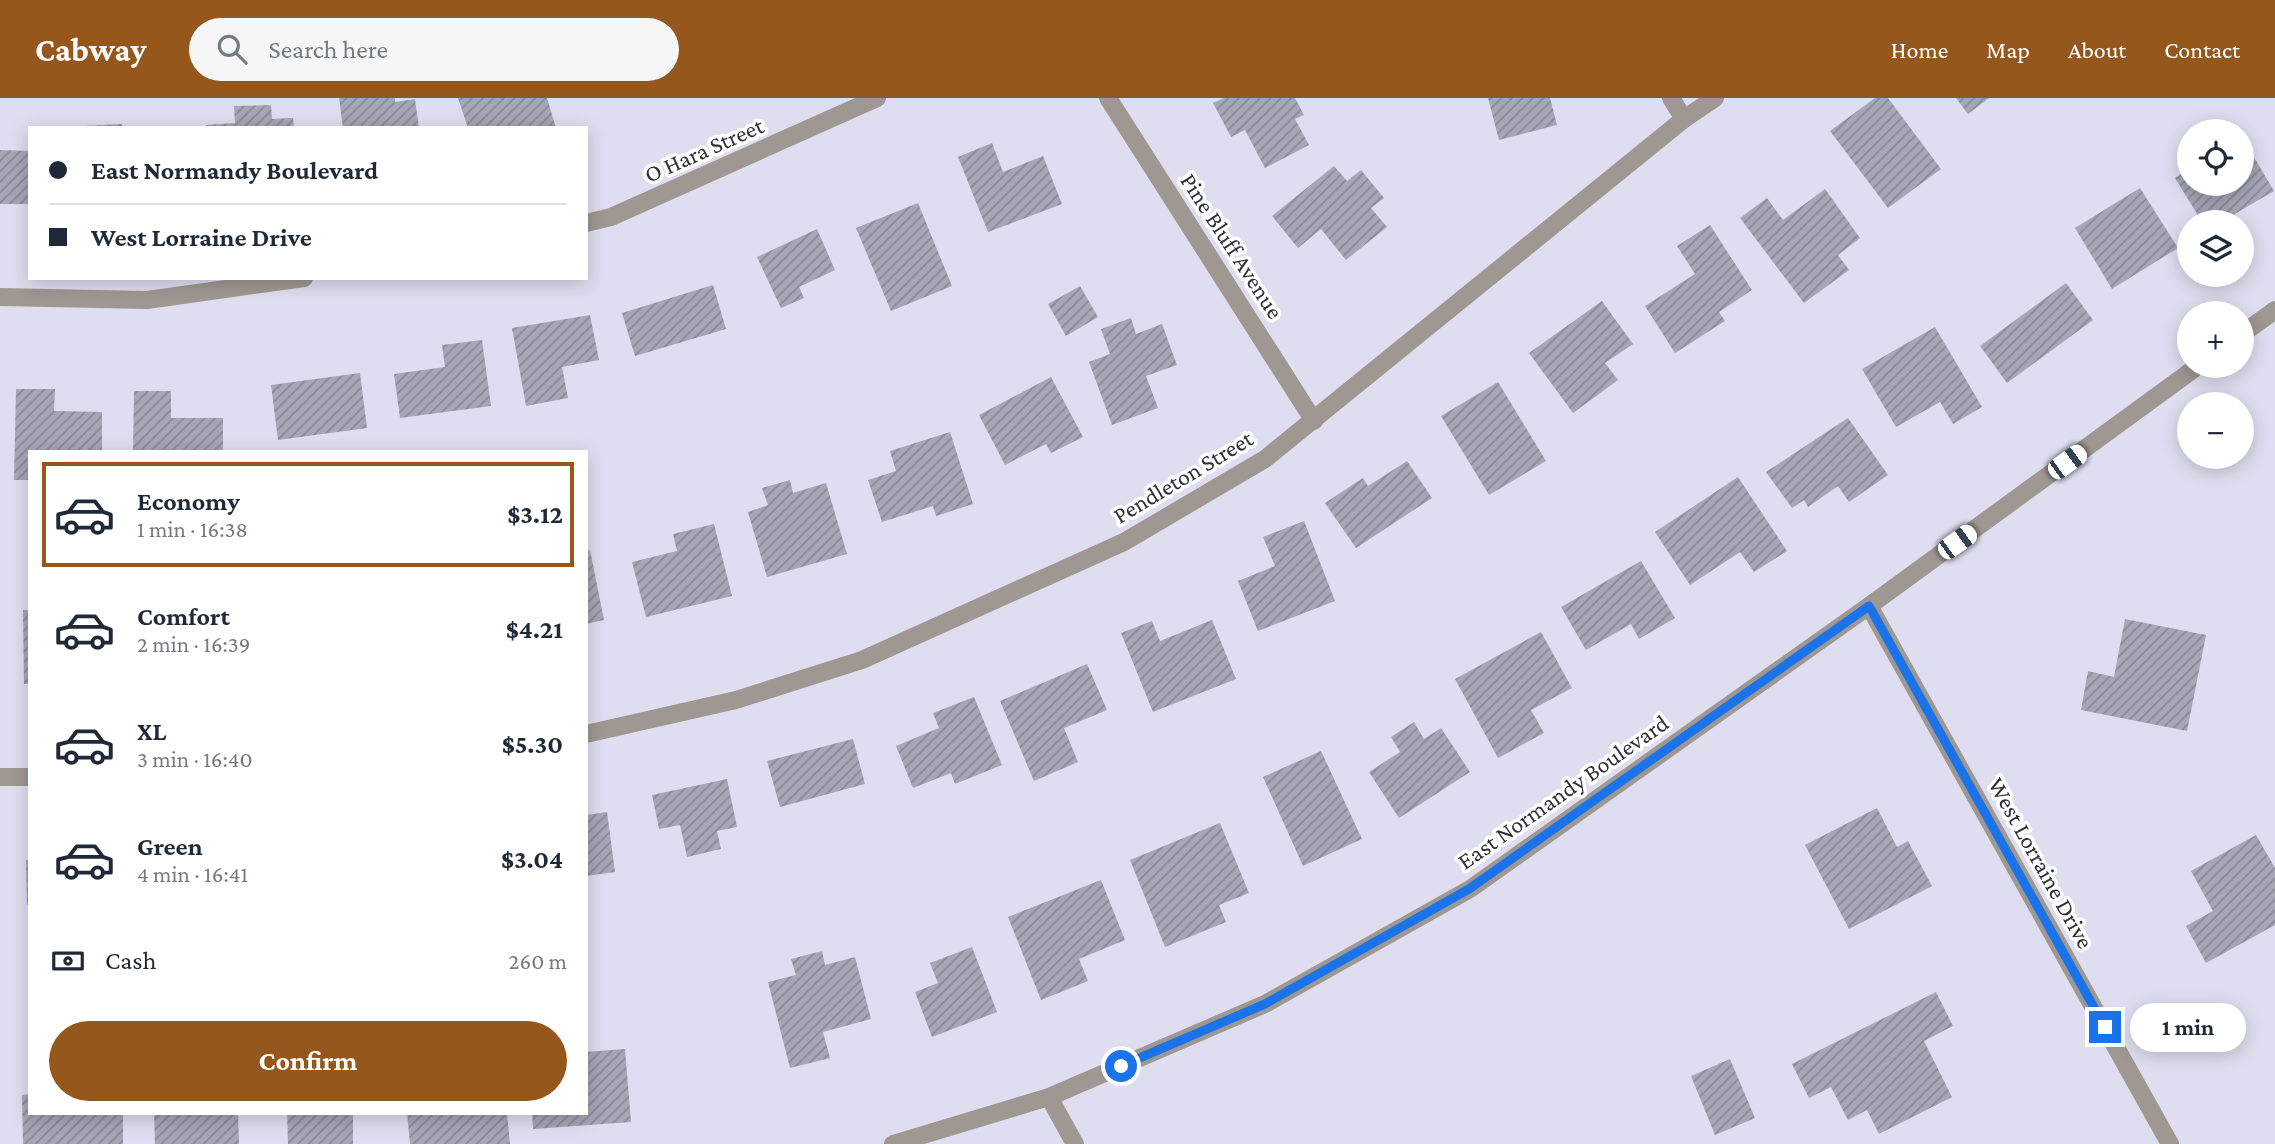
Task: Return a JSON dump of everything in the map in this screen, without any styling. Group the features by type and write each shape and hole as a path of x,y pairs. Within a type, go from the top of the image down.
{"street":[{"name":"O Hara Street","path":"588,223 611,217 877,98"},
{"name":"Pine Bluff Avenue","path":"1108,98 1314,421"},
{"path":"1671,98 1684,119"},
{"name":"Pendleton Street","path":"588,734 736,700 862,660 1124,542 1265,459 1684,119 1715,98"},
{"path":"0,297 147,300 290,280"},
{"path":"2254,325 2275,310"},
{"name":"East Normandy Boulevard","path":"893,1144 1049,1097 1265,1004 1469,889 1869,606 2182,378"},
{"name":"West Lorraine Drive","path":"1869,606 2170,1144"},
{"path":"0,777 28,777"},
{"path":"1049,1097 1074,1144"}],"building":[{"path":"339,98 395,98 395,102 415,99 419,126 343,126"},
{"path":"458,98 547,98 555,126 467,126"},
{"path":"1224,98 1295,98 1304,115 1295,119 1309,145 1265,168 1245,130 1231,137 1213,103"},
{"path":"1488,98 1550,98 1557,125 1499,140"},
{"path":"1875,98 1888,98 1941,169 1888,208 1830,131"},
{"path":"1956,98 1989,98 1968,114"},
{"path":"271,105 272,119 293,118 294,126 206,126 235,123 234,106"},
{"path":"122,124 122,126 83,126"},
{"path":"992,143 1003,172 1043,156 1062,204 988,232 958,157"},
{"path":"0,150 28,151 28,204 0,204"},
{"path":"2254,157 2274,191 2242,210 2195,210 2186,196 2254,196"},
{"path":"1334,166 1347,181 1361,170 1384,198 1371,208 1387,227 1346,260 1321,229 1298,248 1272,216"},
{"path":"2140,188 2177,249 2112,289 2075,228"},
{"path":"1825,189 1860,238 1838,255 1849,270 1804,303 1740,218 1767,198 1783,220"},
{"path":"918,203 952,286 891,311 856,228"},
{"path":"1710,225 1752,290 1719,312 1725,321 1675,353 1645,306 1695,274 1677,246"},
{"path":"817,229 835,270 799,287 804,298 781,308 757,257"},
{"path":"2066,283 2093,320 2007,383 1980,346"},
{"path":"713,285 726,329 635,356 622,313"},
{"path":"1080,286 1098,317 1066,336 1048,304"},
{"path":"1602,301 1633,344 1605,363 1618,380 1573,413 1529,353"},
{"path":"590,315 599,360 562,367 568,398 526,406 512,328"},
{"path":"1131,318 1136,334 1162,324 1177,365 1146,376 1158,408 1112,425 1089,362 1110,354 1101,329"},
{"path":"1935,327 1982,407 1953,424 1940,402 1896,427 1862,369"},
{"path":"482,340 491,406 400,418 394,374 445,367 442,345"},
{"path":"360,373 367,428 278,440 271,385"},
{"path":"1051,377 1083,437 1051,453 1046,444 1005,465 979,415"},
{"path":"1498,382 1546,461 1489,495 1441,416"},
{"path":"16,389 55,389 54,411 102,412 102,450 28,450 28,480 14,480"},
{"path":"134,391 171,391 171,418 223,418 223,450 133,450"},
{"path":"1848,418 1888,475 1849,502 1838,486 1808,507 1804,500 1792,508 1766,472"},
{"path":"950,432 973,504 936,516 933,506 882,522 868,480 896,471 890,451"},
{"path":"1407,461 1432,498 1356,548 1325,503 1363,478 1368,486"},
{"path":"1738,477 1787,551 1754,572 1740,552 1690,585 1655,532"},
{"path":"790,480 793,493 826,483 847,554 767,577 748,512 768,505 762,488"},
{"path":"1304,521 1335,601 1258,631 1238,581 1275,566 1263,537"},
{"path":"714,524 732,596 646,617 632,562 677,551 673,534"},
{"path":"588,550 604,620 588,624"},
{"path":"1641,561 1675,618 1639,639 1631,624 1586,650 1561,607"},
{"path":"23,610 28,610 28,684 24,684"},
{"path":"2125,619 2206,635 2187,731 2081,710 2088,671 2114,677"},
{"path":"1212,620 1236,679 1153,712 1121,633 1152,621 1160,641"},
{"path":"1541,632 1572,688 1531,710 1544,733 1498,758 1455,679"},
{"path":"1087,664 1107,710 1064,728 1078,762 1034,781 1000,701"},
{"path":"974,697 1002,765 955,784 951,773 913,788 896,746 939,728 933,713"},
{"path":"1414,722 1424,739 1441,728 1470,772 1399,818 1369,772 1400,752 1391,737"},
{"path":"853,739 865,784 780,807 767,761"},
{"path":"1321,751 1362,839 1303,866 1263,777"},
{"path":"727,779 737,827 717,831 721,849 687,857 680,825 659,829 652,795"},
{"path":"1877,808 1897,847 1908,841 1932,886 1849,929 1805,845"},
{"path":"607,812 615,872 588,876 588,815"},
{"path":"1220,823 1249,893 1219,905 1226,922 1165,947 1130,860"},
{"path":"2256,835 2275,868 2275,925 2206,963 2186,926 2213,911 2191,871"},
{"path":"26,860 28,860 28,905"},
{"path":"1101,880 1125,940 1079,959 1088,981 1041,1000 1008,917"},
{"path":"972,947 997,1012 932,1037 915,992 938,983 930,963"},
{"path":"822,951 825,965 855,957 871,1019 823,1032 830,1058 790,1068 768,982 796,975 791,959"},
{"path":"1936,992 1953,1026 1924,1041 1952,1097 1879,1134 1867,1110 1848,1120 1831,1087 1809,1098 1792,1064"},
{"path":"625,1049 631,1122 533,1129 532,1115 588,1115 588,1052"},
{"path":"1730,1059 1755,1118 1715,1135 1691,1076"},
{"path":"28,1094 28,1115 123,1115 123,1144 23,1144 22,1095"},
{"path":"154,1115 238,1115 239,1144 155,1144"},
{"path":"287,1115 353,1115 353,1144 288,1144"},
{"path":"407,1115 507,1115 510,1144 410,1144"}],"route":[{"path":"1121,1066 1265,1004 1469,889 1869,606 2105,1027"}]}
